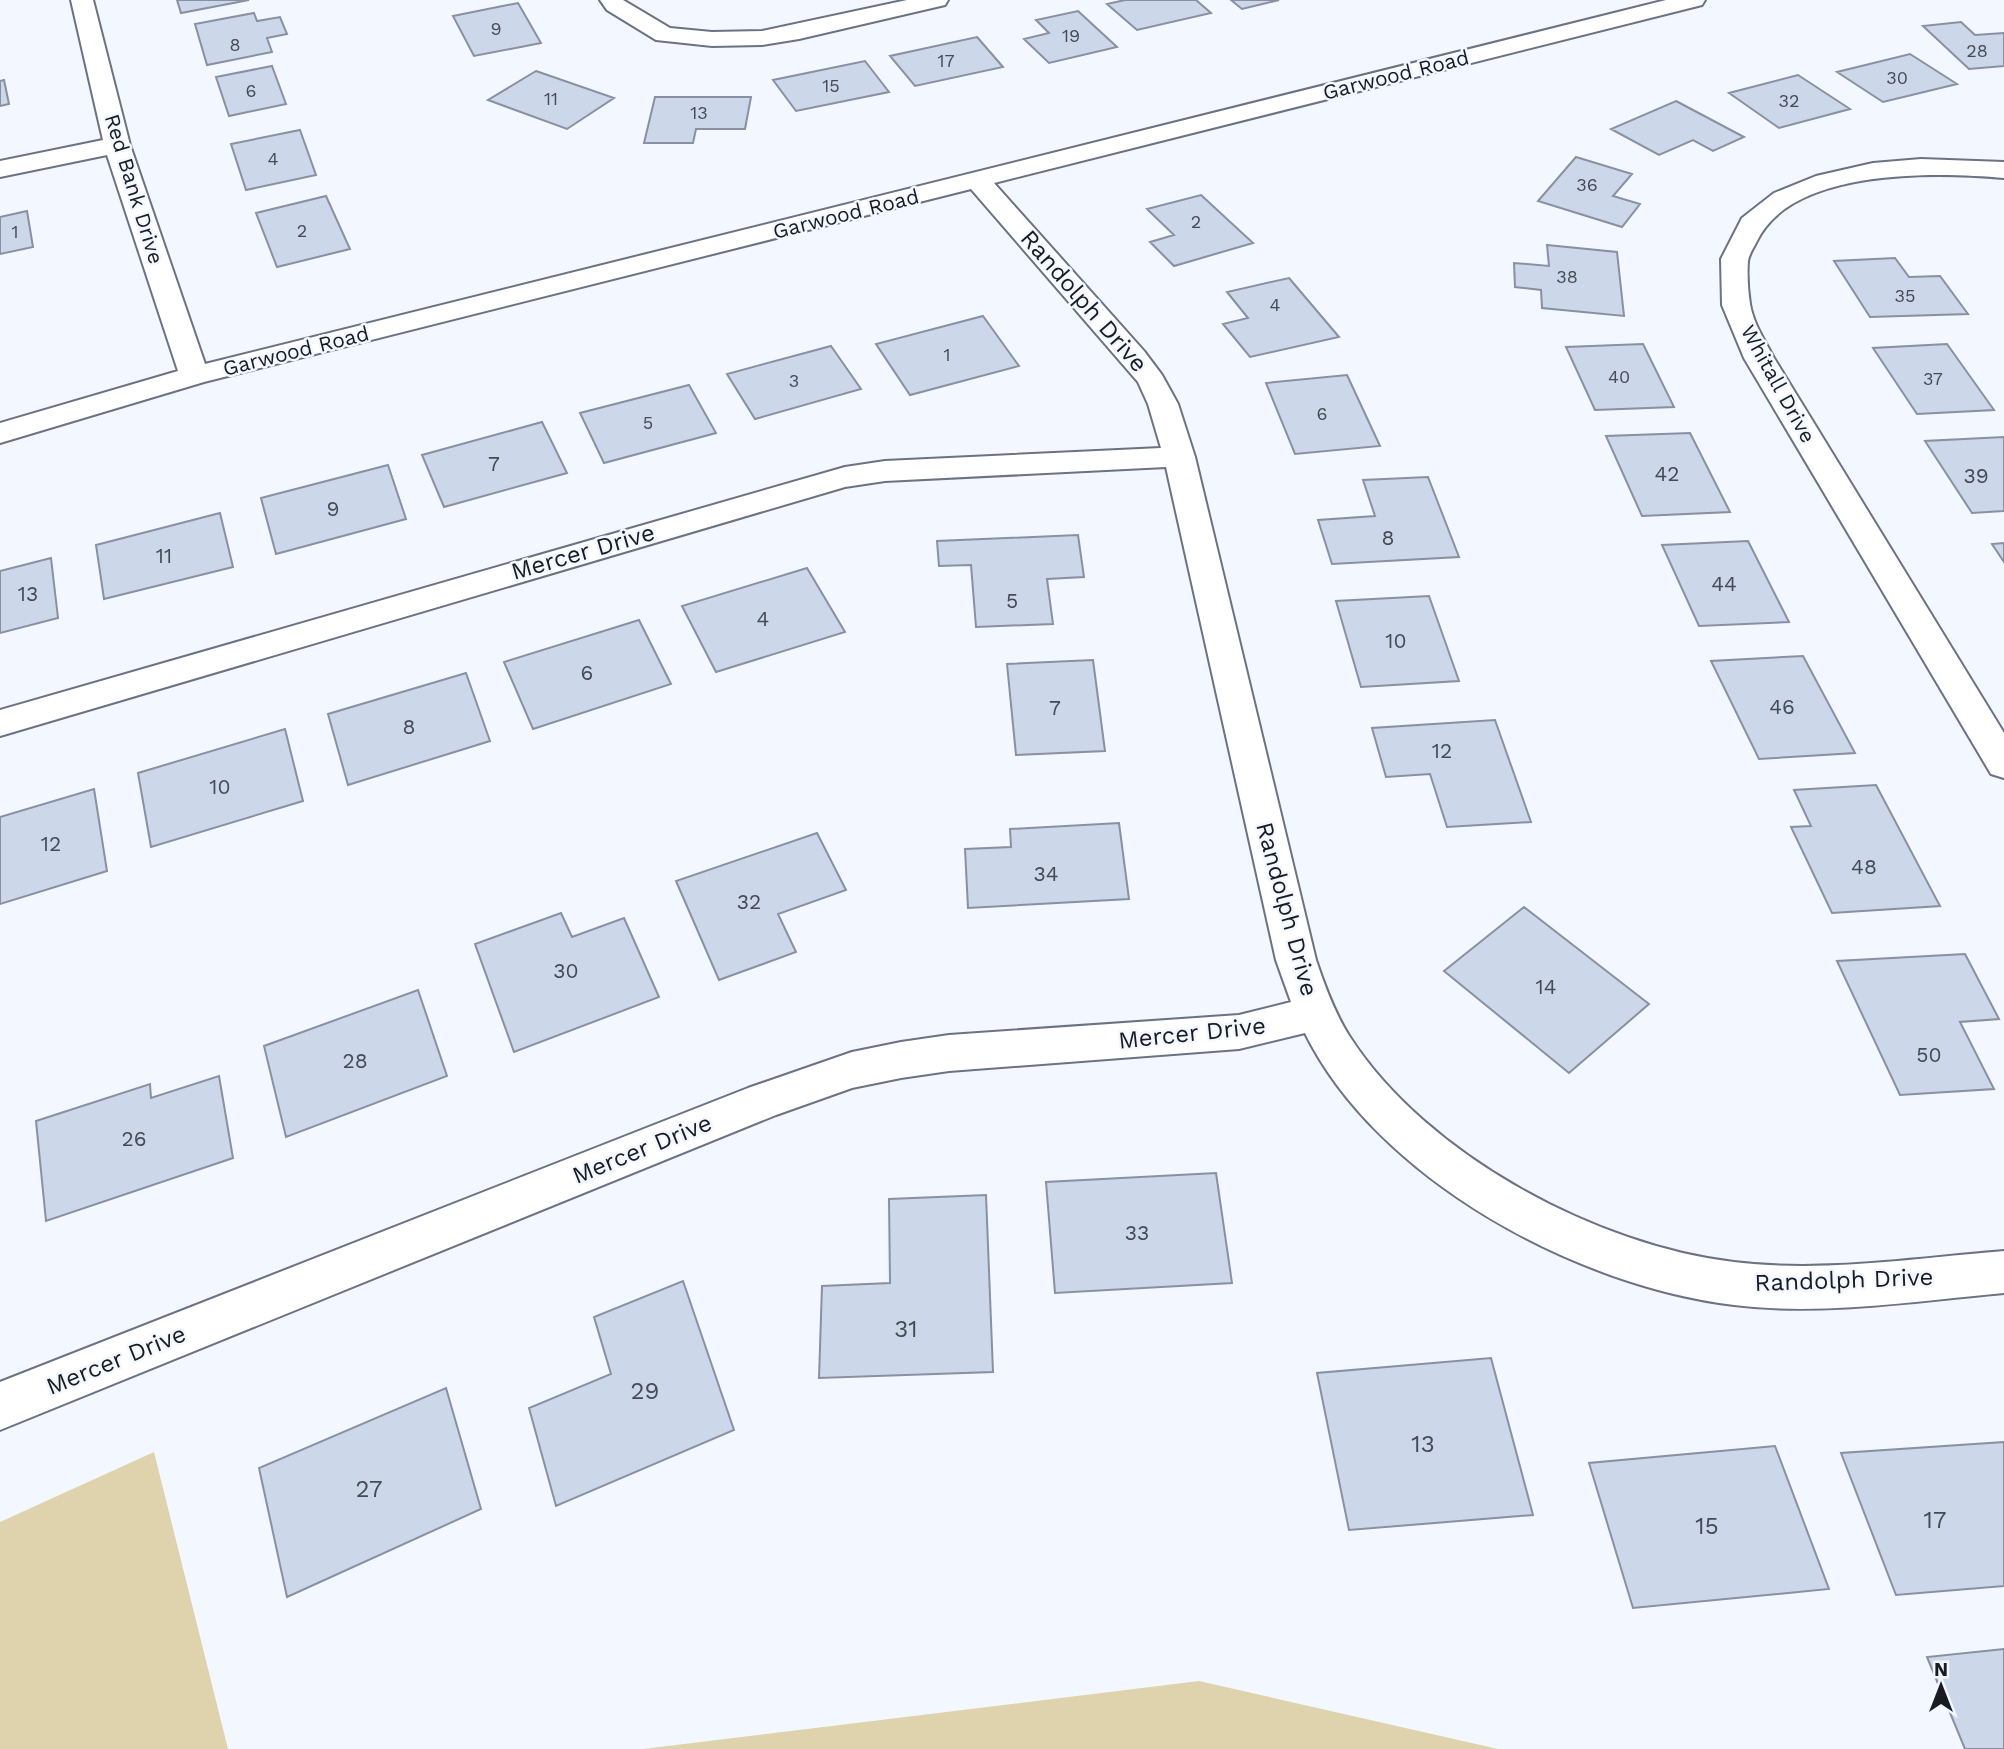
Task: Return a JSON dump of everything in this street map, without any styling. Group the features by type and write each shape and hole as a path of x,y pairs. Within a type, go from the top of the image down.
{"street":[{"name":"Red Bank Drive","path":"82,0 117,145 194,376"},
{"path":"611,0 664,36 712,39 762,38 799,32 937,0"},
{"name":"Garwood Road","path":"0,433 194,376 1694,0"},
{"path":"0,169 117,145"},
{"name":"Whitall Drive","path":"2004,170 1936,165 1899,167 1820,182 1769,207 1753,223 1735,259 1733,280 1736,305 1759,358 2004,764"},
{"name":"Randolph Drive","path":"978,181 1134,357 1152,381 1163,404 1179,457 1286,923 1315,1013 1344,1063 1368,1091 1431,1152 1503,1201 1544,1223 1634,1263 1682,1277 1782,1287 2004,1272"},
{"name":"Mercer Drive","path":"0,723 832,480 885,471 1179,457"},
{"name":"Mercer Drive","path":"0,1406 763,1101 852,1070 949,1053 1239,1032 1315,1013"}],"shaded area":[{"path":"154,1452 228,1749 0,1749 0,1522"},
{"path":"1199,1681 1498,1749 643,1749"}],"building":[{"path":"177,0 249,0 181,13"},
{"path":"1125,0 1196,0 1211,13 1137,30 1107,4"},
{"path":"1231,0 1279,0 1242,9"},
{"path":"518,3 541,43 474,56 453,16"},
{"path":"1078,11 1117,47 1049,63 1024,39 1049,33 1036,20"},
{"path":"254,13 257,21 280,17 287,34 267,38 272,52 207,65 195,24"},
{"path":"1961,22 1975,35 2004,33 2004,66 1969,69 1923,26"},
{"path":"977,37 1003,67 915,86 890,56"},
{"path":"1910,54 1957,84 1883,102 1837,72"},
{"path":"865,61 889,92 796,111 773,80"},
{"path":"272,66 286,104 229,116 216,77"},
{"path":"536,71 614,98 567,129 488,100"},
{"path":"1798,75 1850,109 1779,128 1729,93"},
{"path":"4,80 9,104 0,106 0,81"},
{"path":"655,97 751,97 745,129 696,129 693,143 644,143"},
{"path":"1676,101 1744,137 1713,151 1693,140 1659,155 1611,129"},
{"path":"300,130 316,175 246,190 231,144"},
{"path":"1576,157 1632,174 1613,196 1640,204 1622,227 1538,201"},
{"path":"1201,195 1253,243 1174,266 1150,242 1174,235 1147,209"},
{"path":"326,196 350,249 277,267 256,213"},
{"path":"27,211 33,247 0,254 0,217"},
{"path":"1547,245 1617,252 1624,316 1542,308 1541,290 1515,287 1514,263 1549,266"},
{"path":"1895,258 1909,277 1940,276 1968,314 1870,317 1834,261"},
{"path":"1289,278 1339,337 1250,357 1223,324 1248,318 1227,292"},
{"path":"983,316 1019,366 910,395 876,344"},
{"path":"1643,344 1674,407 1595,410 1566,347"},
{"path":"1947,344 1994,410 1917,414 1873,348"},
{"path":"831,346 861,389 755,419 727,374"},
{"path":"1347,375 1380,446 1295,454 1266,383"},
{"path":"689,385 716,433 604,463 580,413"},
{"path":"542,422 567,473 444,507 422,455"},
{"path":"1690,433 1730,512 1642,516 1606,436"},
{"path":"2004,437 2004,511 1972,513 1925,441"},
{"path":"388,465 406,519 276,554 261,498"},
{"path":"1428,477 1459,557 1332,564 1318,520 1375,516 1363,480"},
{"path":"220,513 233,567 104,599 96,545"},
{"path":"1078,535 1084,577 1047,579 1053,624 976,627 971,565 939,566 937,541"},
{"path":"1748,541 1789,622 1699,626 1662,545"},
{"path":"2004,543 2004,562 1992,544"},
{"path":"51,558 58,618 0,633 0,571"},
{"path":"807,568 845,632 716,672 682,606"},
{"path":"1429,596 1459,681 1361,687 1336,601"},
{"path":"639,620 671,684 533,729 504,662"},
{"path":"1803,656 1855,753 1759,759 1711,661"},
{"path":"1093,660 1105,751 1016,755 1007,664"},
{"path":"466,673 490,741 348,785 328,714"},
{"path":"1495,720 1531,822 1447,827 1430,774 1386,777 1372,728"},
{"path":"285,729 303,801 151,847 138,773"},
{"path":"1876,785 1940,906 1832,913 1791,827 1811,826 1794,790"},
{"path":"94,789 107,871 0,904 0,817"},
{"path":"1119,823 1129,899 968,908 965,849 1011,847 1010,829"},
{"path":"817,833 846,890 778,914 796,952 719,980 676,881"},
{"path":"1524,907 1649,1004 1569,1073 1444,971"},
{"path":"561,913 572,937 624,918 659,997 514,1052 475,944"},
{"path":"1965,954 1999,1019 1960,1022 1994,1089 1900,1095 1837,961"},
{"path":"418,990 447,1076 286,1137 264,1046"},
{"path":"219,1076 233,1158 46,1221 36,1121 150,1084 151,1098"},
{"path":"1216,1173 1232,1283 1055,1293 1046,1182"},
{"path":"986,1195 993,1372 819,1378 822,1286 890,1283 889,1199"},
{"path":"683,1281 734,1430 556,1506 529,1408 611,1374 594,1317"},
{"path":"1491,1358 1533,1515 1349,1530 1317,1373"},
{"path":"446,1388 481,1509 287,1597 259,1468"},
{"path":"2004,1442 2004,1586 1896,1595 1841,1453"},
{"path":"1775,1446 1829,1589 1633,1608 1589,1463"},
{"path":"2004,1649 2004,1749 1965,1749 1927,1657"}]}
